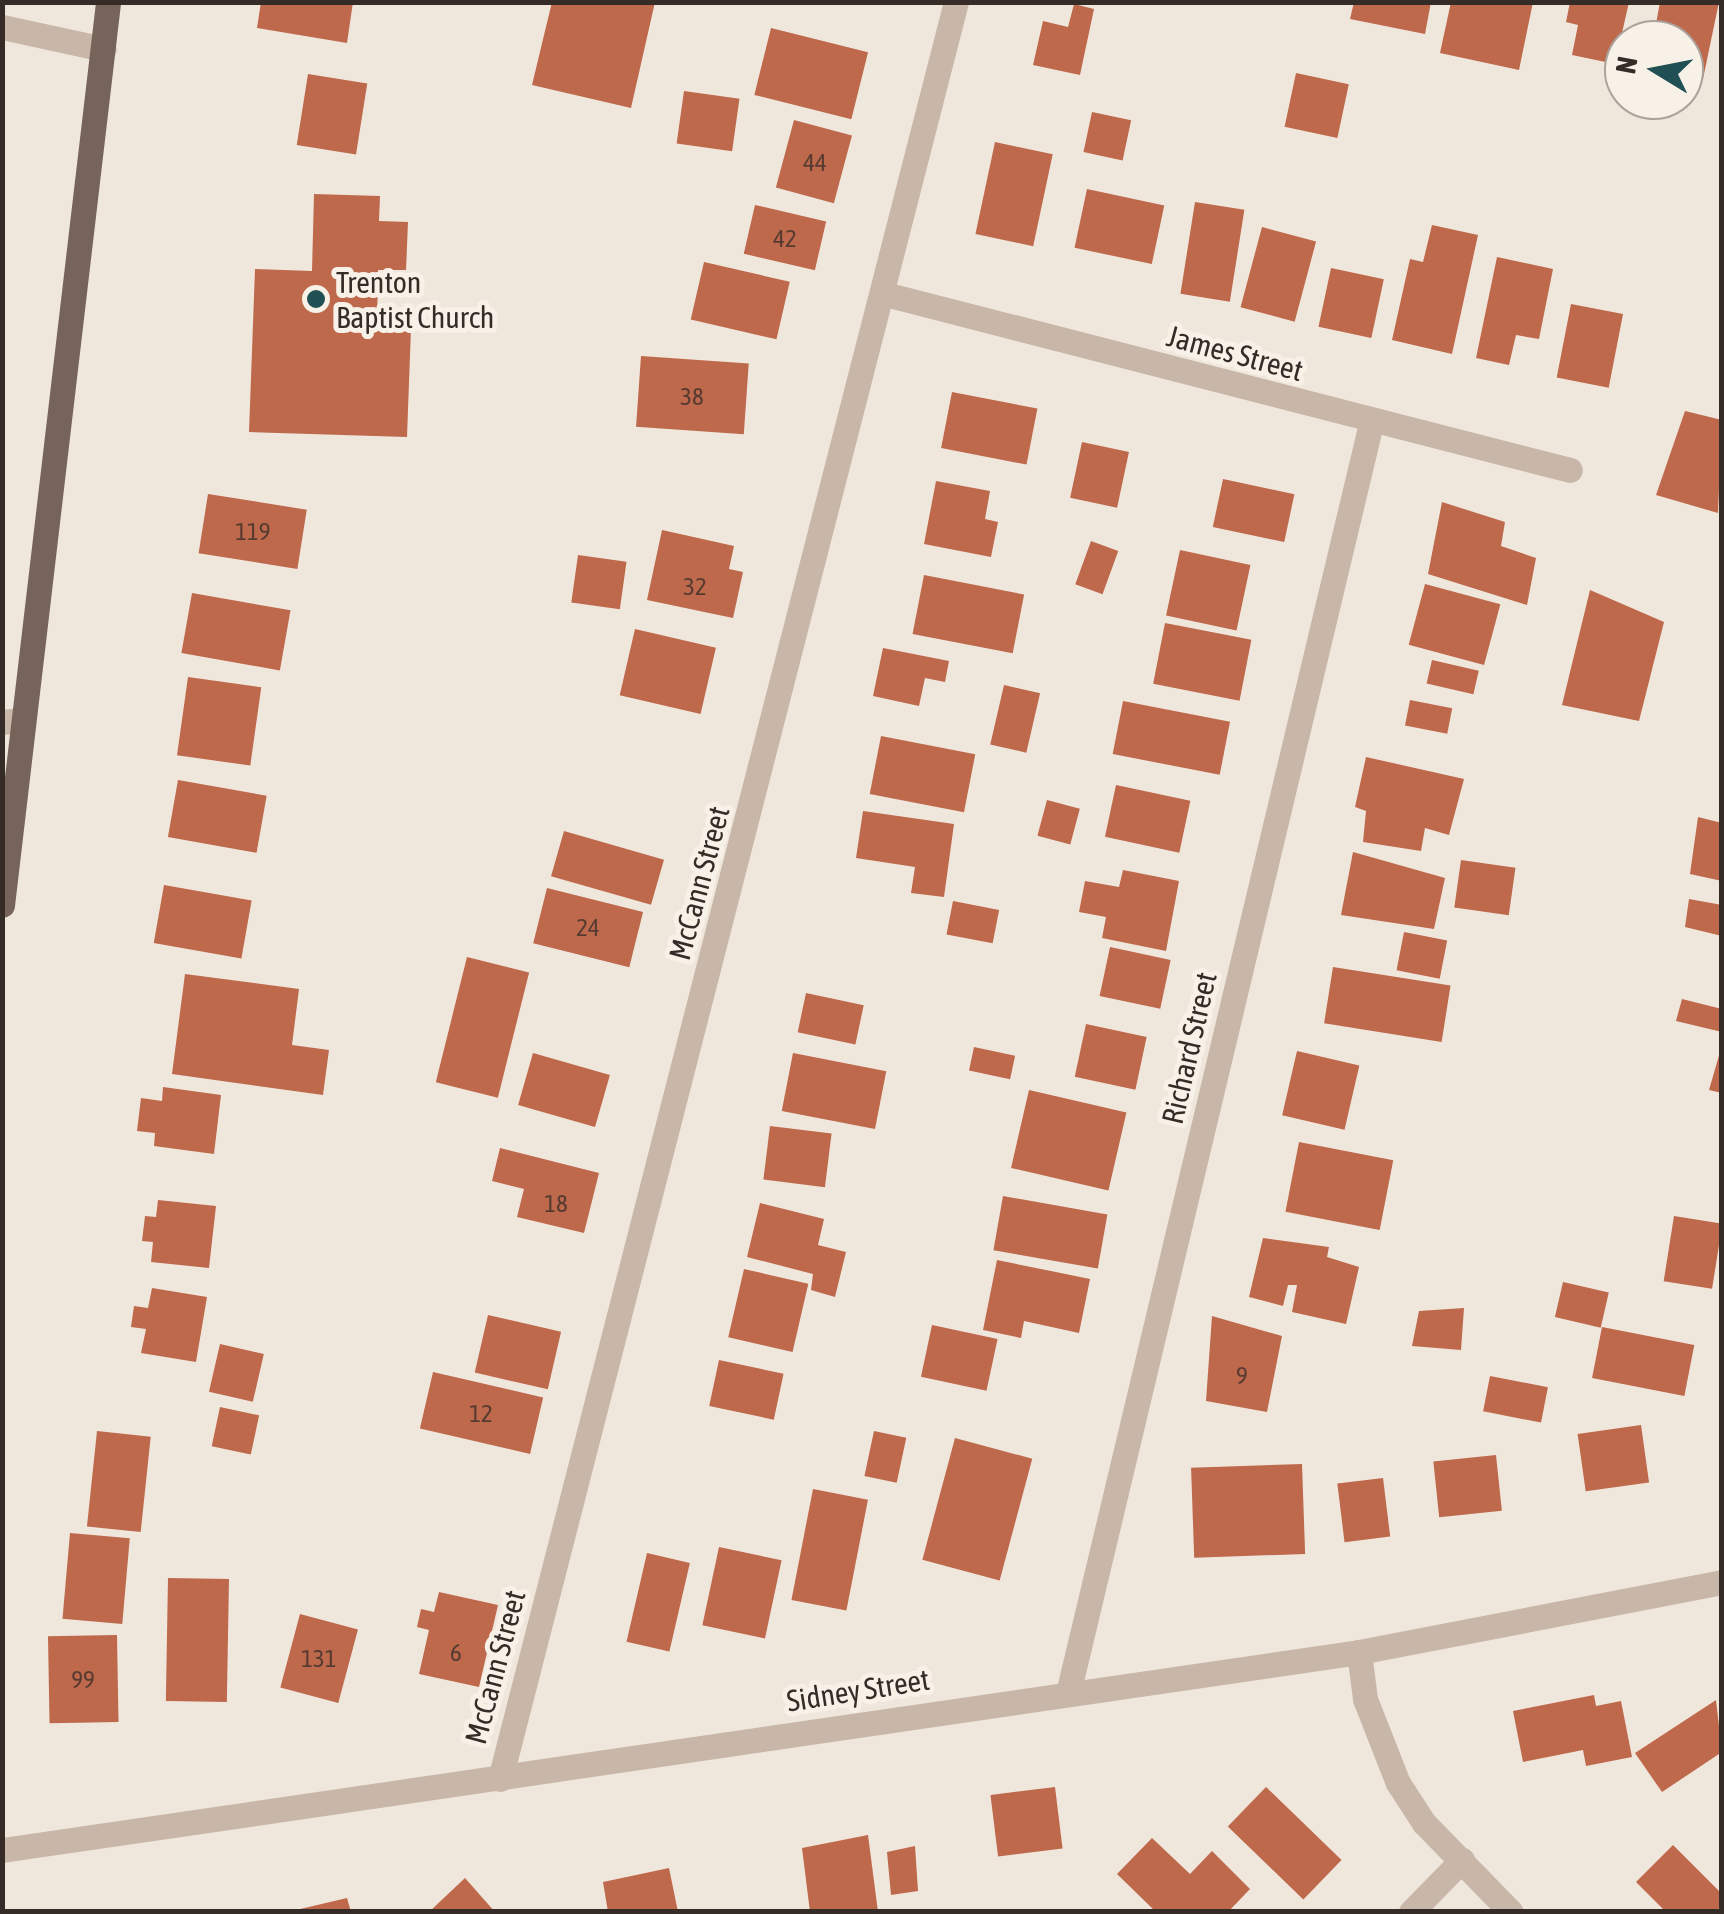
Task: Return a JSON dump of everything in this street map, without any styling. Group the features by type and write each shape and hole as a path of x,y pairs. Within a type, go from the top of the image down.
{"main road":[{"path":"2,905 12,721 108,2"}],"street":[{"name":"McCann Street","path":"500,1778 885,294 956,2"},
{"path":"2,27 104,49"},
{"name":"James Street","path":"885,294 1371,422 1570,470"},
{"name":"Richard Street","path":"1069,1690 1371,422"},
{"name":"Sidney Street","path":"2,1850 1069,1690 1358,1652 1722,1582"},
{"path":"1358,1652 1364,1698 1398,1783 1511,1912"},
{"path":"1410,1912 1462,1860"}],"building":[{"path":"261,2 353,2 347,43 257,28"},
{"path":"552,2 655,2 631,108 532,85"},
{"path":"1354,2 1431,2 1425,34 1350,19"},
{"path":"1451,2 1533,2 1519,70 1440,53"},
{"path":"1570,2 1629,2 1625,20 1604,20 1604,62 1572,55 1578,25 1566,22"},
{"path":"1660,2 1719,2 1704,74 1704,20 1657,20"},
{"path":"1074,4 1094,9 1080,75 1033,65 1043,21 1068,27"},
{"path":"771,28 868,52 851,119 754,95"},
{"path":"1296,73 1349,84 1337,138 1285,127"},
{"path":"308,74 367,83 356,154 297,145"},
{"path":"684,91 739,99 732,151 677,143"},
{"path":"1092,112 1131,120 1123,160 1083,152"},
{"path":"794,120 852,136 834,203 776,188"},
{"path":"995,142 1053,154 1033,246 975,234"},
{"path":"1087,189 1164,205 1152,264 1075,248"},
{"name":"Trenton Baptist Church","path":"314,194 380,196 379,221 408,222 406,270 378,270 377,326 411,328 407,437 249,432 255,269 312,271"},
{"path":"1195,202 1244,210 1230,302 1180,294"},
{"path":"755,205 826,221 815,270 744,254"},
{"path":"1432,225 1478,235 1452,354 1392,340 1410,259 1423,262"},
{"path":"1262,227 1316,241 1295,322 1241,307"},
{"path":"1497,257 1553,269 1539,339 1516,335 1509,365 1476,358"},
{"path":"704,262 790,282 776,339 691,319"},
{"path":"1331,268 1384,279 1371,338 1319,327"},
{"path":"1571,304 1623,314 1609,388 1557,378"},
{"path":"641,356 749,364 744,434 636,427"},
{"path":"952,392 1037,409 1027,465 941,448"},
{"path":"1685,411 1722,420 1718,513 1656,495"},
{"path":"1082,442 1129,452 1117,508 1070,498"},
{"path":"1223,479 1294,494 1284,542 1213,527"},
{"path":"936,481 990,491 985,519 998,522 991,557 924,544"},
{"path":"208,494 307,510 297,569 199,553"},
{"path":"1442,502 1505,522 1501,546 1536,558 1527,605 1428,574"},
{"path":"662,530 734,546 729,569 743,572 733,618 647,600"},
{"path":"1091,541 1118,551 1103,594 1075,584"},
{"path":"1180,550 1250,565 1236,631 1166,616"},
{"path":"578,555 627,562 620,609 571,603"},
{"path":"924,575 1024,594 1013,653 913,634"},
{"path":"1425,584 1500,604 1484,665 1409,645"},
{"path":"1590,590 1664,622 1639,721 1562,705"},
{"path":"192,593 290,610 280,670 181,653"},
{"path":"1165,623 1251,640 1240,701 1153,684"},
{"path":"635,629 716,648 701,714 620,695"},
{"path":"883,648 949,661 945,682 925,678 919,706 873,696"},
{"path":"1432,660 1479,671 1473,694 1427,683"},
{"path":"188,677 261,687 250,766 177,755"},
{"path":"1004,685 1040,693 1026,753 990,744"},
{"path":"1410,700 1452,708 1447,734 1405,726"},
{"path":"1123,701 1230,722 1220,775 1113,754"},
{"path":"881,736 975,754 964,812 870,794"},
{"path":"1366,757 1464,779 1449,835 1425,828 1421,851 1363,842 1366,811 1355,807"},
{"path":"178,780 267,796 257,853 168,837"},
{"path":"1116,785 1190,801 1179,853 1105,837"},
{"path":"1047,800 1080,809 1070,845 1037,836"},
{"path":"863,811 954,824 944,897 911,893 915,867 856,858"},
{"path":"1698,817 1722,823 1722,881 1690,874"},
{"path":"564,831 664,860 651,905 551,876"},
{"path":"1353,852 1445,878 1434,929 1341,915"},
{"path":"1461,860 1515,868 1509,915 1454,908"},
{"path":"1123,870 1179,881 1166,951 1102,938 1106,917 1079,912 1085,881 1119,887"},
{"path":"164,885 252,900 241,959 154,943"},
{"path":"547,888 643,912 629,967 533,943"},
{"path":"1689,899 1722,905 1722,936 1685,927"},
{"path":"953,901 999,910 993,943 947,934"},
{"path":"1404,932 1447,940 1440,979 1397,970"},
{"path":"1110,947 1171,960 1160,1009 1100,996"},
{"path":"467,957 529,972 498,1098 436,1082"},
{"path":"1333,967 1451,986 1442,1042 1324,1023"},
{"path":"185,974 299,989 292,1045 329,1050 323,1095 172,1074"},
{"path":"806,993 864,1005 855,1044 798,1032"},
{"path":"1682,999 1722,1009 1722,1032 1676,1021"},
{"path":"1086,1024 1147,1037 1135,1090 1075,1077"},
{"path":"1722,1045 1722,1093 1709,1090"},
{"path":"974,1047 1015,1056 1010,1079 969,1070"},
{"path":"1297,1051 1359,1065 1345,1130 1282,1115"},
{"path":"533,1053 610,1075 595,1127 518,1105"},
{"path":"793,1053 886,1071 875,1129 782,1111"},
{"path":"163,1087 221,1095 214,1154 154,1146 155,1133 137,1131 141,1098 162,1101"},
{"path":"1029,1090 1126,1112 1108,1190 1011,1168"},
{"path":"770,1126 832,1134 825,1187 763,1180"},
{"path":"1299,1142 1393,1160 1380,1230 1285,1212"},
{"path":"500,1148 599,1173 584,1233 517,1217 524,1189 492,1181"},
{"path":"1003,1196 1107,1214 1098,1269 993,1250"},
{"path":"158,1200 216,1206 209,1268 151,1262 153,1242 142,1241 145,1216 156,1217"},
{"path":"760,1203 824,1219 818,1245 846,1252 835,1297 811,1290 813,1274 747,1257"},
{"path":"1674,1216 1722,1224 1712,1289 1664,1281"},
{"path":"1263,1238 1329,1247 1327,1257 1359,1267 1346,1324 1292,1312 1297,1285 1288,1285 1283,1306 1249,1297"},
{"path":"997,1260 1090,1279 1079,1333 1024,1321 1021,1338 983,1330"},
{"path":"744,1269 808,1284 793,1352 728,1337"},
{"path":"1563,1282 1609,1293 1601,1328 1555,1317"},
{"path":"152,1288 207,1297 196,1362 141,1353 146,1329 131,1327 134,1306 148,1308"},
{"path":"1464,1308 1461,1350 1412,1346 1419,1311"},
{"path":"488,1315 561,1332 548,1389 475,1372"},
{"path":"1212,1316 1282,1336 1267,1412 1206,1401"},
{"path":"932,1325 998,1339 987,1391 921,1377"},
{"path":"1602,1327 1694,1345 1684,1396 1592,1378"},
{"path":"220,1344 264,1354 253,1402 209,1392"},
{"path":"719,1360 784,1374 774,1420 709,1406"},
{"path":"433,1372 543,1397 530,1454 420,1429"},
{"path":"1490,1376 1548,1387 1541,1423 1483,1411"},
{"path":"220,1407 259,1415 251,1454 212,1446"},
{"path":"1641,1425 1649,1482 1586,1491 1578,1434"},
{"path":"97,1431 151,1437 141,1532 87,1526"},
{"path":"874,1431 906,1438 897,1483 864,1476"},
{"path":"955,1438 1032,1459 1000,1580 922,1560"},
{"path":"1496,1455 1502,1511 1439,1517 1433,1462"},
{"path":"1302,1464 1305,1554 1194,1558 1191,1468"},
{"path":"1383,1478 1390,1537 1345,1542 1337,1484"},
{"path":"813,1489 868,1500 846,1611 791,1600"},
{"path":"70,1533 130,1538 122,1624 63,1619"},
{"path":"719,1547 782,1560 765,1639 702,1625"},
{"path":"647,1553 690,1563 669,1652 627,1642"},
{"path":"168,1578 229,1579 227,1702 166,1701"},
{"path":"439,1592 498,1605 479,1687 419,1674 429,1630 417,1627 421,1609 434,1612"},
{"path":"300,1614 358,1630 338,1703 280,1687"},
{"path":"117,1635 119,1722 50,1723 48,1636"},
{"path":"1594,1695 1596,1706 1621,1701 1632,1757 1586,1766 1583,1750 1523,1762 1513,1711"},
{"path":"1716,1700 1722,1752 1662,1792 1635,1753"},
{"path":"1055,1787 1063,1849 998,1856 990,1795"},
{"path":"1266,1787 1342,1860 1303,1900 1228,1827"},
{"path":"868,1835 878,1912 810,1912 802,1848"},
{"path":"1152,1838 1190,1874 1212,1851 1250,1889 1228,1912 1156,1912 1117,1874"},
{"path":"1673,1845 1722,1894 1718,1912 1666,1912 1636,1882"},
{"path":"915,1846 918,1891 891,1895 887,1852"},
{"path":"669,1868 678,1912 608,1912 603,1882"},
{"path":"465,1878 495,1912 429,1912"},
{"path":"347,1898 351,1912 296,1912 296,1910"}],"place":[{"name":"Trenton Baptist Church","path":"316,299"}]}
